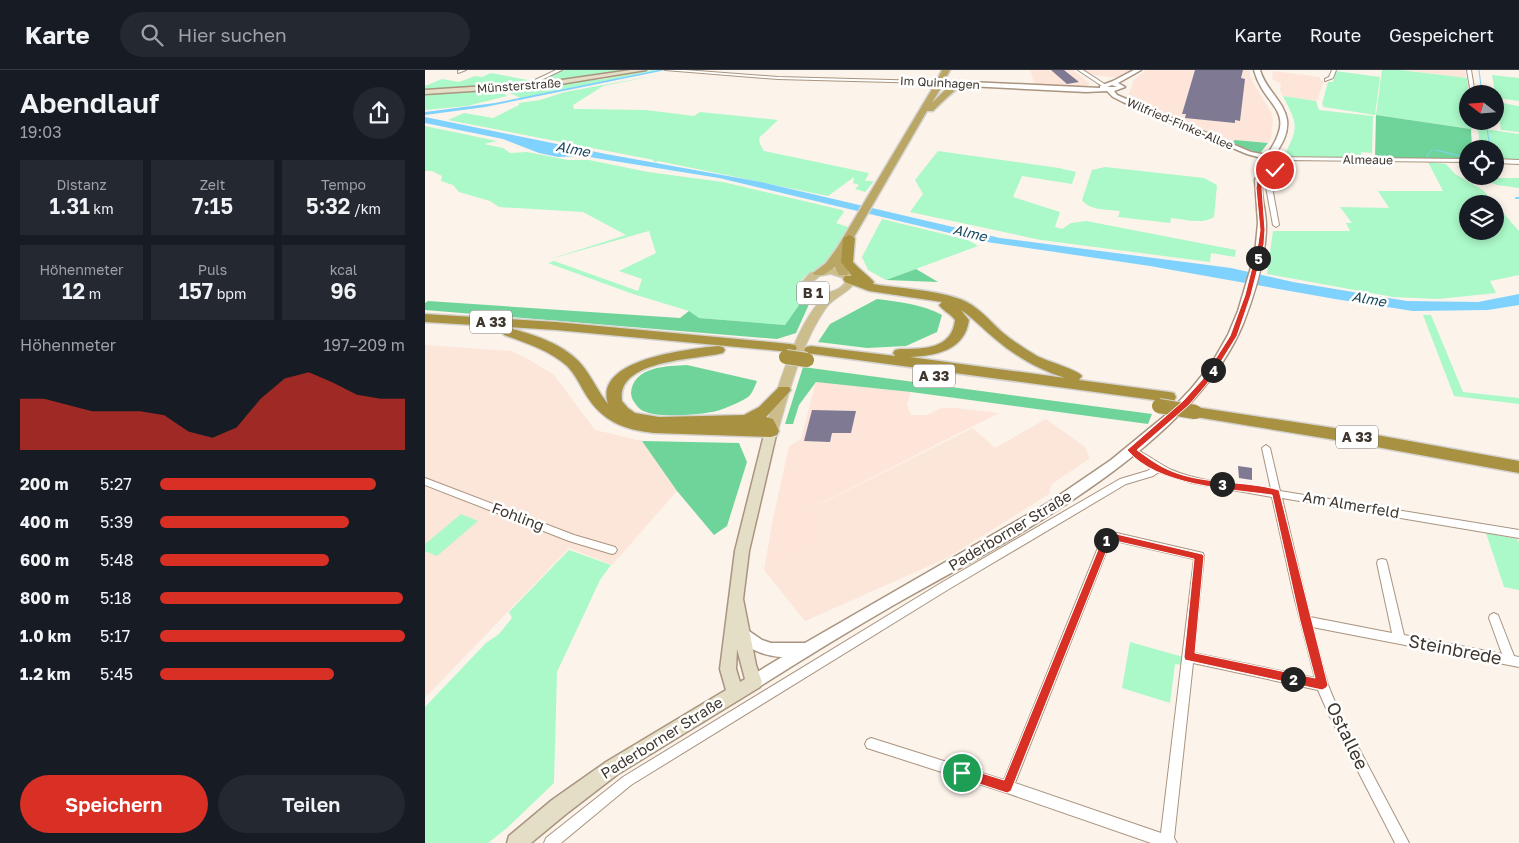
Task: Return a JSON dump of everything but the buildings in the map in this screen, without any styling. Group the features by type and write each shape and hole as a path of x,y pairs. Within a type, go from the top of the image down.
{"highway":[{"name":"B 1","path":"819,273 831,264 857,224 946,70"},
{"name":"B 1","path":"917,122 922,94 928,82"},
{"path":"917,122 937,102 959,85"},
{"name":"B 1","path":"845,243 839,264 846,276"},
{"path":"845,243 847,262 851,269 867,282 889,289"},
{"path":"846,276 862,286 939,297 959,303 973,311 1007,342 1047,366 1137,393"},
{"path":"814,354 910,353 935,350 954,340 962,327 960,315 940,303 867,291 838,293"},
{"name":"A 33","path":"425,318 566,327 788,353"},
{"name":"A 33","path":"425,326 718,350 814,354 1137,393 1164,402"},
{"path":"509,332 545,346 567,359 582,375 600,406 621,421 636,426 654,428 771,431 767,422 647,420 624,413 615,404 615,392 618,385 629,373 642,365 660,359 718,350"},
{"name":"A 33","path":"814,354 1199,407 1519,455"},
{"path":"747,421 764,411 784,390"},
{"name":"A 33","path":"1199,407 1519,467"}],"main road":[{"name":"Münsterstraße","path":"425,92 548,84 643,70"},
{"name":"B 1","path":"771,431 784,390 807,330 823,302 849,285 846,276 832,271 819,273 807,282 807,288 812,293 814,303 809,315 807,330"},
{"name":"B 1","path":"812,293 824,295 838,293"},
{"path":"735,693 730,681 729,660 744,541 771,431"},
{"path":"737,600 748,665 754,682"},
{"name":"Paderborner Straße","path":"516,843 612,768 754,682"}],"street":[{"path":"459,72 465,70"},
{"path":"535,81 560,70"},
{"name":"Im Quinhagen","path":"667,70 778,78 928,82 959,85 1063,88 1111,86"},
{"path":"1079,70 1111,86"},
{"name":"Paderborner Straße","path":"754,682 809,648 1055,506 1131,450 1186,403 1205,382 1233,336 1248,295 1263,230 1259,180 1280,139 1284,121 1278,106 1261,84 1257,70"},
{"path":"1327,80 1331,78 1334,70"},
{"path":"1469,70 1472,85"},
{"name":"Wilfried-Finke-Allee","path":"1111,86 1119,98 1249,153 1269,158"},
{"name":"Almeaue","path":"1269,158 1459,161"},
{"path":"1276,225 1270,180 1272,171 1286,165 1283,159"},
{"path":"1504,161 1519,162"},
{"name":"Ostallee","path":"1266,448 1305,621 1322,685 1333,711 1402,843"},
{"name":"Am Almerfeld","path":"1131,450 1169,474 1192,480 1519,534"},
{"name":"Paderborner Straße","path":"551,843 627,781 945,586 1123,481 1150,474 1157,468"},
{"name":"Fohling","path":"425,481 572,538 612,550"},
{"path":"871,744 1007,787 1169,842 1199,556 1108,535 1007,787"},
{"name":"Steinbrede","path":"1382,563 1399,639"},
{"name":"Steinbrede","path":"1494,618 1515,661"},
{"name":"Steinbrede","path":"1305,621 1515,661"},
{"path":"743,633 751,642 765,649 789,651 809,648"},
{"path":"1189,657 1322,685"}],"shaded area":[{"path":"1030,70 1073,70 1090,84 1087,86 1035,85"},
{"path":"1082,70 1132,70 1120,78 1094,75"},
{"path":"1146,70 1250,70 1250,76 1255,86 1271,112 1273,119 1271,139 1268,143 1235,140 1231,142 1130,100 1128,96 1134,80"},
{"path":"1403,70 1465,70 1466,78"},
{"path":"1273,71 1320,77 1320,80 1324,81 1317,101 1283,96 1280,90 1281,84 1272,79"},
{"path":"425,345 511,351 528,359 554,375 595,430 642,441 677,491 612,565 569,548 425,698"},
{"path":"816,381 911,392 907,405 911,415 927,415 941,408 999,413 813,507 831,534 764,570 789,446 801,439"},
{"path":"1046,419 1085,447 1090,458 1052,484 1049,494 947,558 805,621 764,570 831,534 812,508 973,428 995,448"}],"green space":[{"path":"562,70 635,70 539,84 425,90 425,86 442,79 459,82 491,73 533,81"},
{"path":"658,70 521,98 502,90 603,79"},
{"path":"1382,70 1400,70 1467,78 1468,85 1459,85 1459,127 1376,115"},
{"path":"1336,71 1380,77 1375,115 1324,107 1322,104 1328,82 1333,82"},
{"path":"658,75 603,86 573,105 574,109 646,110 694,116 700,112 778,120 759,138 764,151 869,173 865,181 874,181 865,192 855,189 859,185 853,183 854,177 828,196 448,120 464,113 493,118 519,105 519,103 540,100 565,92"},
{"path":"1492,75 1519,78 1519,101 1504,99 1504,85 1494,85"},
{"path":"499,90 507,96 467,106 425,110 425,94"},
{"path":"1283,96 1316,101 1319,110 1373,116 1372,153 1361,152 1361,158 1284,156 1295,126 1292,114"},
{"path":"1504,103 1519,106 1519,132 1501,130 1504,130"},
{"path":"1376,115 1459,127 1459,130 1471,130 1472,140 1459,140 1459,159 1375,158"},
{"path":"425,126 497,141 484,144 503,148 510,153 527,152 568,160 589,160 648,172 723,182 842,210 844,212 836,223 848,227 827,263 820,269 807,275 801,281 799,285 804,298 785,325 699,318 689,311 633,294 548,263 554,261 638,291 642,279 619,271 656,253 649,231 547,260 626,235 583,212 499,207 490,201 459,192 453,185 441,181 442,176 432,171 425,171"},
{"path":"1478,130 1519,134 1519,159 1504,159 1504,140 1479,140"},
{"path":"1235,140 1268,143 1261,152 1255,152 1232,142"},
{"path":"938,151 1076,172 1072,184 1022,176 1013,197 1060,212 1055,227 1062,229 1071,223 1086,221 1236,250 1235,257 1211,253 1210,262 1041,240 910,212 923,194 915,180"},
{"path":"1428,162 1446,164 1459,176 1459,185 1474,185 1487,195 1459,195 1459,240 1504,240 1504,214 1519,231 1519,275 1490,281 1496,293 1438,299 1393,297 1267,274 1273,231 1350,231 1346,223 1352,223 1340,207 1389,208 1378,191 1443,191"},
{"path":"1105,167 1204,178 1217,185 1214,217 1204,221 1171,218 1170,223 1118,217 1120,211 1089,206 1082,200 1092,170"},
{"path":"1504,178 1519,178 1519,188 1497,185 1504,185"},
{"path":"882,219 968,240 978,246 886,280 868,270 862,257"},
{"path":"916,269 938,282 886,280"},
{"path":"804,298 809,299 810,302 796,333 777,339 425,310 425,303 428,301 680,318 689,311 699,318 785,325"},
{"path":"877,299 902,302 942,315 937,332 906,346 867,348 818,342 830,324"},
{"path":"1423,315 1431,315 1463,392 1519,398 1519,404 1454,396"},
{"path":"687,365 757,381 748,397 712,412 686,415 654,414 640,409 635,404 631,393 633,384 638,377 661,367"},
{"path":"803,367 1152,414 1148,424 911,392 816,382 799,405 793,424 785,424"},
{"path":"642,441 739,443 747,462 727,526 714,535 677,491"},
{"path":"461,514 478,521 437,556 425,551 425,544"},
{"path":"1486,533 1517,539 1519,543 1519,590 1504,587"},
{"path":"569,550 611,565 600,580 557,672 554,783 507,828 488,843 425,843 425,707 486,643 499,634 512,618 509,612"},
{"path":"1130,642 1183,657 1182,665 1175,664 1170,703 1122,688"}],"water":[{"path":"658,70 666,70 485,107 425,115 425,112 495,103"},
{"name":"Alme","path":"425,117 606,154 761,182 1000,238 1231,268 1293,282 1407,301 1478,302 1519,294 1519,305 1488,310 1413,311 1150,266 987,242 719,178 583,156 558,157 539,153 503,139 425,123"}],"waterway":[{"path":"1479,70 1481,85"},
{"path":"1487,130 1489,140"},
{"path":"1428,157 1427,155 1432,150"},
{"path":"1436,150 1459,156"}],"route":[{"path":"962,773 1007,787 1108,535 1199,556 1189,657 1322,685 1305,621 1276,493 1192,480 1169,474 1131,450 1186,403 1205,382 1233,336 1248,295 1261,244 1263,230 1259,195 1260,175 1269,158 1286,161 1286,165 1275,170"}]}
